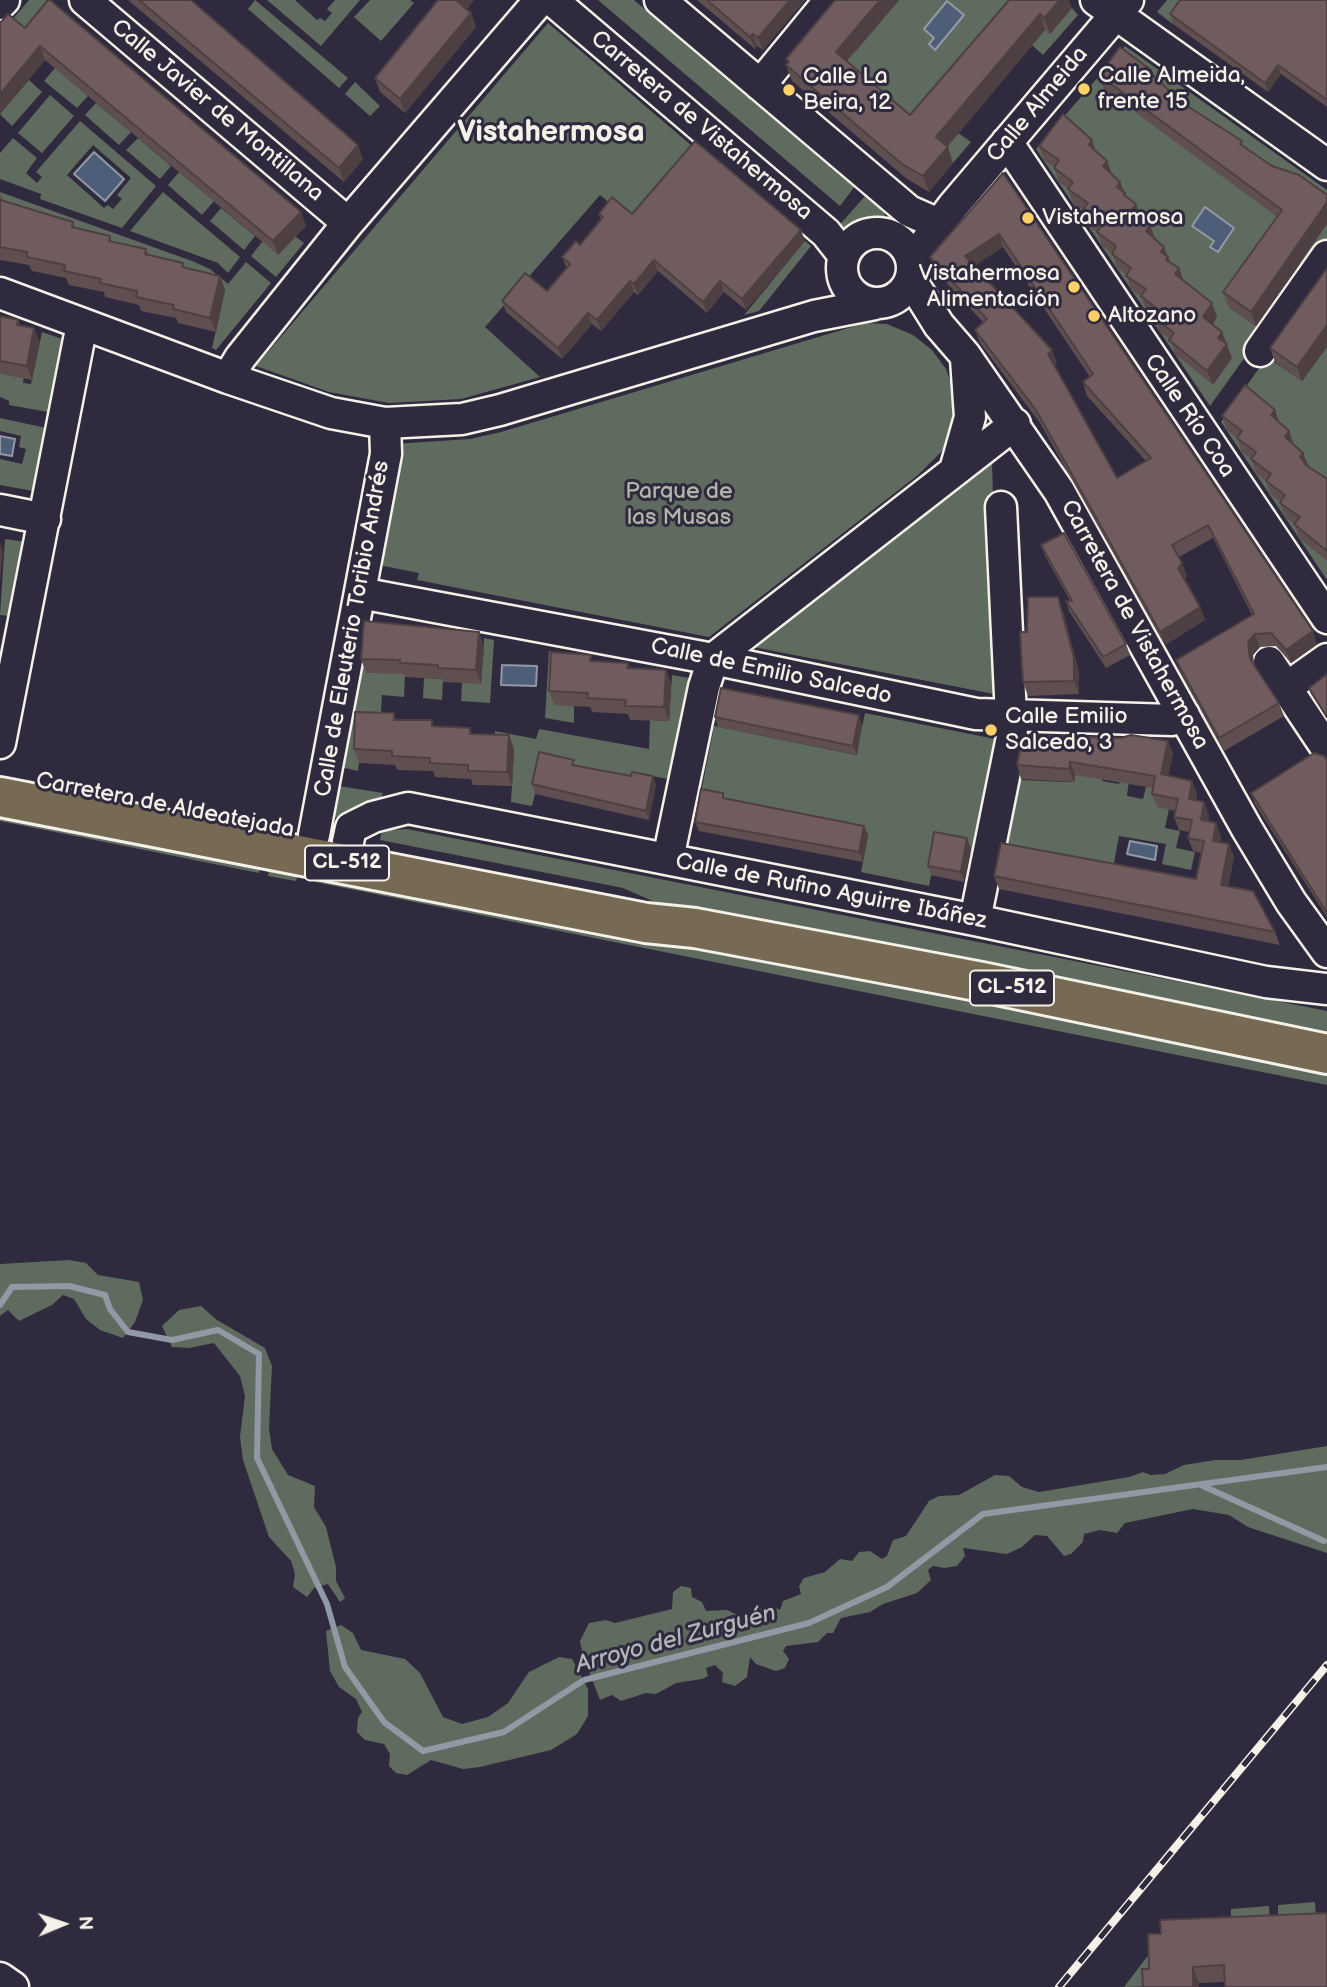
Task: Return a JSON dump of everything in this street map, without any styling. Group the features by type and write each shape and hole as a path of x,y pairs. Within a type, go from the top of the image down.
{"main road":[{"name":"Carretera de Aldeatejada","path":"0,774 615,893 695,928"},
{"name":"Carretera de Aldeatejada","path":"0,797 646,923 695,928 982,982 1327,1054"},
{"path":"331,838 359,854 431,869 467,886"}],"street":[{"path":"0,4 4,0"},
{"name":"Calle Javier de Montillana","path":"85,0 348,223"},
{"path":"228,378 240,358 348,223 540,0"},
{"name":"Carretera de Vistahermosa","path":"552,0 835,241 844,269"},
{"path":"660,0 909,211 941,216"},
{"path":"760,85 830,0"},
{"path":"1113,5 1327,165"},
{"name":"Calle Almeida","path":"904,254 1007,142 1113,5"},
{"name":"Calle Río Coa","path":"1007,142 1327,618"},
{"name":"Carretera de Vistahermosa","path":"883,189 904,254 939,325 965,355 1015,424 1059,491 1291,902 1315,955 1315,966 1309,977 1290,986"},
{"path":"0,293 228,378 331,413 385,423 462,419 500,410 815,316 880,303 902,294 904,254 883,233 859,237 834,299 815,316"},
{"path":"1260,351 1327,256"},
{"path":"844,269 851,292 880,303"},
{"name":"Carretera de Vistahermosa","path":"880,303 939,325"},
{"path":"0,743 82,324"},
{"path":"956,470 970,417 965,355"},
{"name":"Calle de Eleuterio Toribio Andrés","path":"331,838 360,593 386,454 385,423"},
{"path":"668,859 704,687 713,659 1015,424"},
{"path":"975,920 1012,737 1001,507"},
{"path":"0,510 45,519"},
{"name":"Calle de Emilio Salcedo","path":"360,593 713,659 976,715 1172,720 1184,715"},
{"path":"1286,688 1327,659"},
{"path":"1269,662 1327,750"},
{"name":"Calle de Rufino Aguirre Ibáñez","path":"331,838 373,817 408,808 975,920 1290,986 1327,989"},
{"name":"Carretera de Vistahermosa","path":"1291,902 1327,952"},
{"path":"0,1978 13,1987"}],"green space":[{"path":"29,0 50,0 30,42 0,34"},
{"path":"255,0 348,78 339,88 248,9"},
{"path":"267,0 295,0 317,20 320,18 325,21 332,13 327,9 335,0 360,0 321,46"},
{"path":"370,0 410,0 414,3 381,41 354,17"},
{"path":"598,0 634,0 855,186 840,206"},
{"path":"899,0 1010,0 1050,33 1072,8 1078,15 1043,55 1024,38 958,133 971,142 953,163 838,65 828,30 855,52"},
{"path":"1167,0 1190,0 1173,24 1157,12"},
{"path":"548,23 699,152 636,225 600,195 485,327 540,377 461,399 389,403 329,392 256,366"},
{"path":"1125,46 1327,190 1327,239 1307,269 1272,245 1229,307 1256,326 1246,340 1253,346 1210,406 1036,149"},
{"path":"55,68 88,96 77,108 44,81"},
{"path":"29,80 42,92 12,126 0,114"},
{"path":"355,82 380,106 370,116 345,94"},
{"path":"50,95 74,116 42,153 18,133"},
{"path":"96,103 131,132 119,145 85,115"},
{"path":"80,121 156,186 122,228 40,199 41,194 0,179 0,153 13,138 37,158 26,173 37,183 42,177 36,172","holes":["93,145 131,178 117,195 122,199 113,209 108,205 104,208 67,175"]},
{"path":"138,138 171,166 160,179 126,150"},
{"path":"179,172 214,201 202,215 168,185"},
{"path":"0,192 192,261 210,269 228,284 246,262 271,283 216,350 212,348 225,290 0,207"},
{"path":"163,192 240,257 228,273 218,263 130,231"},
{"path":"866,195 884,212 887,223 866,222 843,235 835,230"},
{"path":"221,208 255,236 244,250 210,221"},
{"path":"296,237 304,243 276,277 251,256 262,242"},
{"path":"805,241 811,246 759,311 744,315"},
{"name":"Parque de las Musas","path":"865,323 887,324 913,335 932,350 946,369 953,389 955,413 947,446 918,475 709,637 417,580 419,573 374,564 394,444 470,439 501,432"},
{"path":"42,332 68,341 54,413 9,405 9,401 0,397 0,366 7,367 6,375 24,376 23,383 31,384"},
{"path":"1327,346 1327,580 1221,422 1267,357 1302,381"},
{"path":"0,418 51,429 39,492 0,485 0,459 22,464 26,449 19,447 21,436 0,431"},
{"path":"992,463 999,695 753,647 965,483"},
{"path":"5,539 32,543 17,617 0,615"},
{"path":"363,622 405,674 404,697 382,695 380,727 359,763 358,771 336,766"},
{"path":"484,638 494,640 490,703 461,701 462,683 481,683"},
{"path":"549,651 556,652 554,704 574,706 574,723 545,718"},
{"path":"672,675 689,678 668,779 637,773 634,786 543,761 532,806 511,802 514,750 494,749 495,731 536,739 539,729 649,749 650,720 669,721"},
{"path":"424,678 443,679 442,700 423,698"},
{"path":"865,713 1000,740 978,854 970,853 971,848 938,841 929,886 861,872 868,836 700,798 714,726 856,755"},
{"path":"1028,739 1021,780 1065,782 1074,782 1081,739 1110,740 1102,781 1119,784 1121,779 1129,780 1127,796 1143,799 1146,787 1160,787 1169,809 1165,828 1180,831 1176,848 1195,852 1191,870 1162,864 1166,844 1119,836 1111,878 1006,856 997,899 987,898"},
{"path":"332,785 383,793 381,798 327,821"},
{"path":"0,803 263,854 259,873 0,821"},
{"path":"407,829 1327,1011 1327,1041 673,910 623,888 380,840 381,834 389,830"},
{"path":"270,863 299,869 296,881 268,876"},
{"path":"317,865 1327,1067 1327,1085 315,882"},
{"path":"69,1260 86,1263 98,1275 139,1282 143,1300 135,1322 123,1338 100,1330 86,1319 74,1299 63,1295 52,1305 19,1321 8,1310 0,1316 0,1264"},
{"path":"201,1306 217,1320 265,1348 272,1366 269,1428 272,1449 288,1475 315,1486 314,1507 326,1527 336,1567 336,1581 345,1598 340,1602 328,1584 314,1588 307,1597 293,1587 295,1574 291,1561 269,1537 243,1460 240,1437 245,1396 240,1376 214,1343 189,1348 172,1347 162,1326 179,1310"},
{"path":"1327,1446 1327,1553 1248,1527 1229,1515 1193,1509 1125,1523 1117,1533 1100,1530 1084,1534 1083,1542 1071,1554 1064,1556 1047,1536 1035,1535 1022,1547 1007,1554 963,1548 965,1556 957,1566 933,1566 928,1570 931,1580 917,1593 883,1604 870,1612 841,1618 833,1633 827,1633 818,1642 786,1646 783,1651 789,1659 785,1668 776,1671 756,1664 750,1657 747,1677 735,1686 722,1682 723,1673 715,1665 706,1668 708,1676 702,1679 676,1683 656,1694 646,1693 621,1701 612,1695 600,1700 583,1656 580,1641 589,1623 606,1620 615,1623 672,1609 673,1592 681,1586 691,1588 692,1597 702,1602 706,1611 727,1610 740,1616 751,1615 761,1608 772,1606 780,1610 783,1601 801,1594 799,1586 804,1578 825,1572 840,1559 852,1561 859,1552 870,1551 882,1559 887,1556 893,1540 906,1536 929,1501 939,1496 959,1495 995,1475 1009,1476 1022,1487 1039,1492 1129,1477 1143,1472 1151,1475 1165,1474 1184,1465 1215,1460 1241,1460"},
{"path":"341,1625 353,1633 361,1650 405,1659 420,1673 443,1717 462,1724 488,1717 508,1703 529,1672 559,1657 572,1659 588,1689 588,1716 577,1734 551,1750 463,1769 431,1760 407,1775 396,1773 389,1766 390,1754 384,1744 365,1740 357,1732 358,1718 362,1712 356,1699 339,1687 330,1671 326,1631"},
{"path":"1315,1902 1316,1920 1278,1923 1278,1905"},
{"path":"1269,1906 1270,1922 1231,1924 1231,1909"},
{"path":"1162,1937 1155,1986 1124,1987"}],"water":[{"path":"947,1 964,15 935,50 929,44 934,38 924,29"},
{"path":"94,152 124,179 105,201 74,174"},
{"path":"1205,207 1234,228 1218,252 1210,247 1214,241 1192,226"},
{"path":"0,436 15,439 12,456 0,454"},
{"path":"502,665 537,666 536,686 501,685"},
{"path":"1130,841 1157,846 1155,860 1127,854"}],"building":[{"path":"48,0 301,212 273,241 40,46 0,94 0,23 8,14 25,28"},
{"path":"139,0 191,0 358,145 339,168"},
{"path":"438,0 458,0 471,13 400,99 375,78"},
{"path":"707,0 790,0 758,38 753,34 750,37"},
{"path":"835,0 880,0 836,52 910,115 1009,0 1060,0 1044,18 1040,14 936,137 948,147 923,176 902,164 786,65 789,62 786,59"},
{"path":"1180,0 1327,0 1327,100 1278,65 1265,83 1170,14"},
{"path":"1120,47 1151,70 1149,72 1184,104 1242,141 1240,144 1272,166 1299,175 1327,195 1327,202 1251,312 1223,292 1282,210 1099,75"},
{"path":"1063,114 1092,140 1089,145 1107,161 1103,166 1120,182 1117,187 1136,204 1132,209 1150,225 1146,231 1164,247 1161,252 1168,257 1166,260 1179,268 1175,274 1212,303 1203,317 1222,332 1218,338 1227,344 1207,371 1169,340 1174,333 1155,318 1160,311 1141,296 1146,289 1126,276 1131,268 1112,254 1116,246 1097,232 1102,225 1082,211 1088,203 1068,189 1073,182 1054,168 1059,160 1039,146"},
{"path":"695,141 801,230 742,299 720,281 703,302 654,260 634,284 630,281 597,320 588,313 558,348 502,301 525,273 547,291 570,264 562,257 576,241 580,245 603,217 599,214 612,197 632,214"},
{"path":"1003,173 1313,631 1286,650 1271,633 1255,634 1248,642 1250,659 1279,703 1219,738 1176,660 1254,614 1208,525 1172,545 1182,563 1178,568 1200,607 1160,632 1036,410 975,330 987,319 930,257","holes":["999,234 1093,374 1083,382 1151,458 1117,478 1048,354 1052,350 965,256"]},
{"path":"0,200 73,222 72,227 110,236 109,241 146,249 145,254 183,263 182,267 220,276 210,318 173,309 174,305 136,297 137,291 64,271 65,265 27,257 27,252 0,247"},
{"path":"1327,268 1327,325 1297,367 1270,348"},
{"path":"0,316 18,320 17,325 34,328 27,366 0,361"},
{"path":"1245,385 1275,410 1271,415 1289,431 1285,437 1303,453 1300,457 1306,465 1327,479 1327,551 1294,524 1300,517 1280,503 1285,495 1266,481 1271,474 1251,459 1256,452 1237,438 1242,431 1222,416"},
{"path":"1064,533 1126,644 1103,657 1066,601 1072,601 1041,545"},
{"path":"1028,597 1058,597 1074,658 1074,681 1023,682 1020,632 1027,632"},
{"path":"364,621 479,632 476,670 400,663 400,660 361,659"},
{"path":"551,652 591,655 590,661 628,663 627,668 666,670 664,707 625,706 626,700 587,698 588,693 549,691"},
{"path":"1327,674 1327,717 1309,688"},
{"path":"721,688 859,715 853,746 715,717"},
{"path":"355,712 394,713 394,720 432,720 432,726 470,728 470,734 509,735 507,772 468,771 468,765 430,763 430,758 392,756 392,751 354,749"},
{"path":"1023,735 1121,738 1131,735 1168,741 1161,774 1192,781 1189,799 1204,802 1201,820 1216,823 1213,841 1229,844 1221,885 1253,891 1275,932 994,876 1001,843 1196,879 1204,841 1188,838 1192,820 1174,817 1178,799 1152,794 1155,776 1070,762 1069,769 1017,765"},
{"path":"539,752 574,760 572,765 631,776 632,772 653,776 646,811 532,784"},
{"path":"1314,753 1327,760 1327,913 1251,793"},
{"path":"701,789 723,793 723,798 864,826 859,852 695,822"},
{"path":"934,832 967,838 961,872 928,866"},
{"path":"1327,1913 1327,1987 1225,1987 1224,1965 1193,1967 1193,1987 1143,1987 1142,1969 1149,1969 1148,1934 1161,1934 1160,1920"}],"waterway":[{"name":"Arroyo del Zurguén","path":"0,1305 12,1287 69,1286 105,1295 110,1309 128,1332 172,1340 218,1330 259,1354 257,1458 327,1604 345,1667 384,1722 423,1751 504,1732 584,1680 809,1623 887,1587 983,1514 1327,1467"},
{"path":"1203,1486 1324,1541"}],"railway":[{"path":"1059,1987 1327,1665"}],"place":[{"name":"Calle Almeida, frente 15","path":"1084,89"},
{"name":"Calle La Beira, 12","path":"789,90"},
{"name":"Vistahermosa","path":"1028,218"},
{"name":"Vistahermosa Alimentación","path":"1074,287"},
{"name":"Altozano","path":"1094,316"},
{"name":"Calle Emilio Salcedo, 3","path":"991,730"}],"district":[{"name":"Vistahermosa","path":"551,133"}]}
